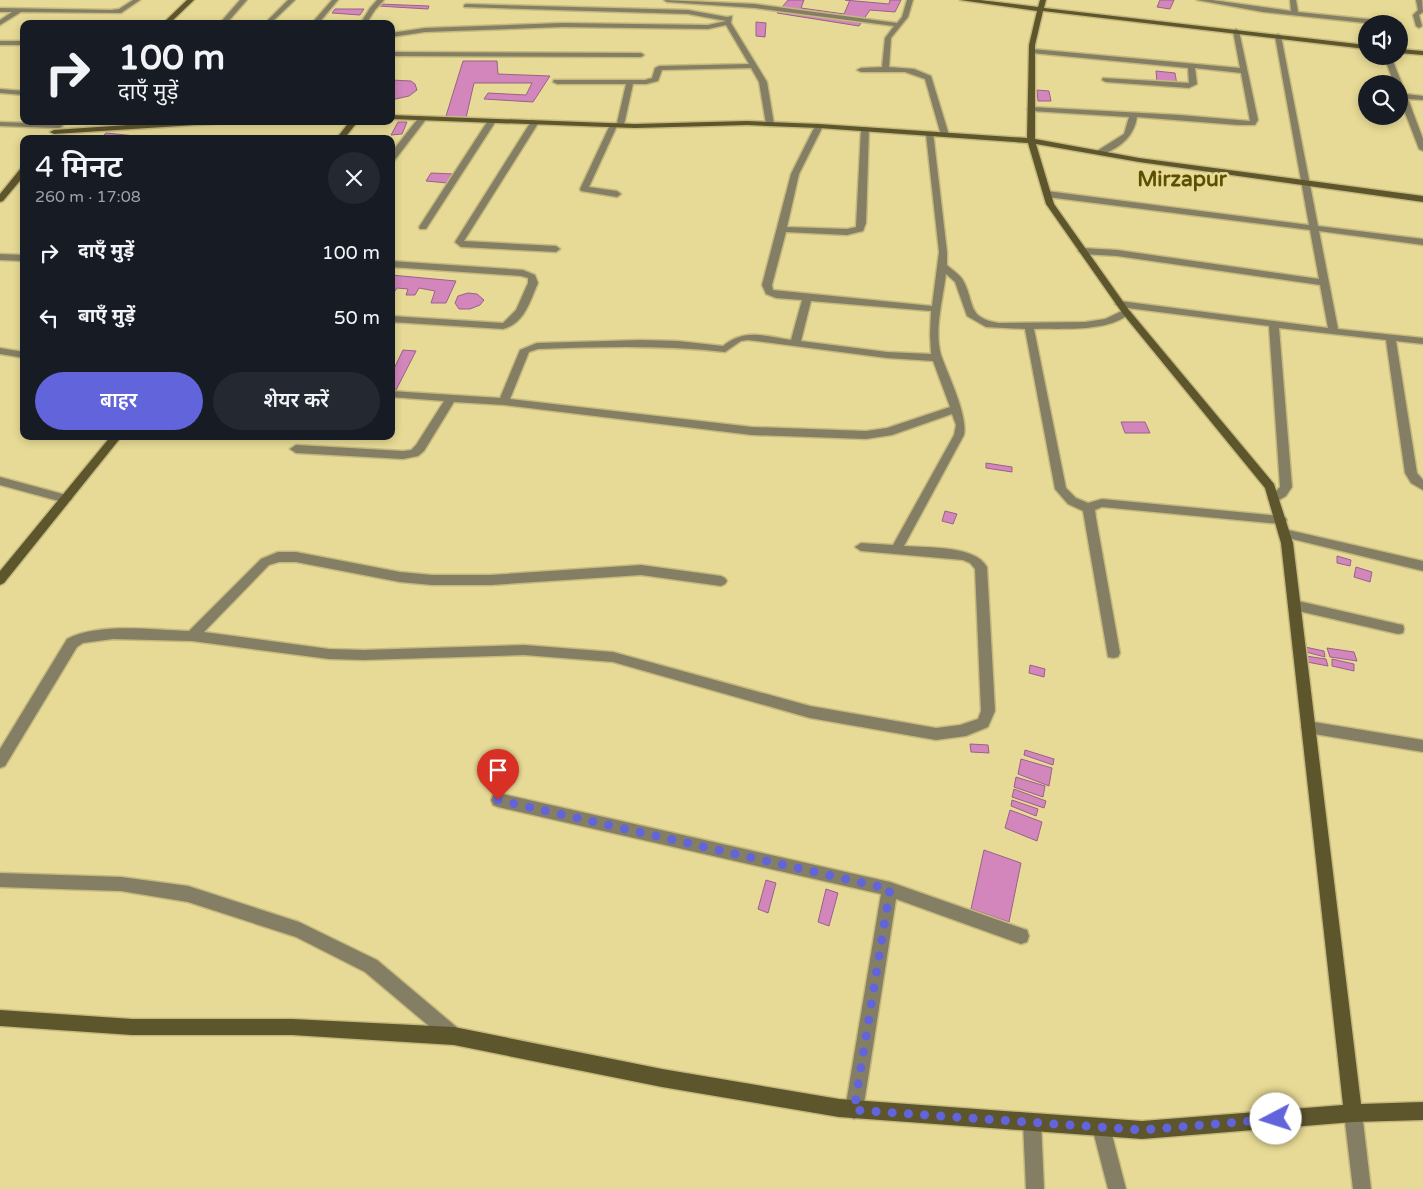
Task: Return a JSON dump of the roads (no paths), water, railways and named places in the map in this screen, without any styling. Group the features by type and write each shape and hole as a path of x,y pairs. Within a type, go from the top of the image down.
{"street":[{"path":"0,10 111,12 121,11 137,0"},
{"path":"170,20 191,0"},
{"path":"226,20 244,0"},
{"path":"271,20 292,0"},
{"path":"318,20 336,0"},
{"path":"365,20 381,0"},
{"path":"667,0 786,7 898,25"},
{"path":"885,70 888,38 905,17 910,0"},
{"path":"963,0 1042,4 1358,46"},
{"path":"1200,0 1295,13 1409,25 1421,10 1419,0"},
{"path":"1293,0 1295,13"},
{"path":"1042,4 1032,51 1031,141 1050,204 1123,308 1270,488 1281,520 1294,605 1362,1189"},
{"path":"466,6 688,12 728,21 763,82 770,124"},
{"path":"395,34 425,30 562,25 708,27 728,21 732,15 755,6"},
{"path":"0,23 20,10"},
{"path":"1031,108 1238,123 1252,122 1254,120 1236,31"},
{"path":"1278,36 1334,332"},
{"path":"0,43 20,43"},
{"path":"1032,51 1244,71"},
{"path":"1408,52 1423,54"},
{"path":"395,54 641,55"},
{"path":"557,82 651,81 655,79 659,68 754,66"},
{"path":"1106,80 1189,86 1193,84 1192,66"},
{"path":"861,70 918,72 928,78 945,135"},
{"path":"617,194 584,189 617,125 630,82"},
{"path":"0,91 20,93"},
{"path":"1408,97 1423,98"},
{"path":"1408,111 1423,149"},
{"path":"1100,153 1129,135 1132,130 1133,115"},
{"path":"395,117 617,125 770,124 1031,141 1100,153 1423,199"},
{"path":"395,154 422,118"},
{"path":"423,227 492,121"},
{"path":"535,122 459,242 464,245 556,249"},
{"path":"1413,124 1423,125"},
{"path":"1,125 92,125"},
{"path":"343,135 351,125"},
{"path":"819,126 795,174 783,229 767,285 769,292 776,295 937,309"},
{"path":"783,229 847,232 860,229 862,223 865,129"},
{"path":"896,550 959,435 962,425 935,348 934,332 943,266 930,134"},
{"path":"0,199 20,175"},
{"path":"1047,194 1423,242"},
{"path":"1082,251 1117,253 1325,283"},
{"path":"0,257 20,258"},
{"path":"395,264 523,274 532,277 533,283 516,321 510,326 500,328 395,319"},
{"path":"943,266 958,281 970,314 977,320 999,326 1097,324 1123,308 1423,341"},
{"path":"795,343 807,298"},
{"path":"1274,324 1286,487 1274,499"},
{"path":"1029,326 1061,490 1072,501 1090,510"},
{"path":"504,402 522,355 529,348 580,344 641,343 678,344 725,349 733,341 748,337 887,355 938,358"},
{"path":"1391,338 1411,473 1415,480 1423,486"},
{"path":"0,351 20,354"},
{"path":"395,394 504,402 752,431 858,434 888,432 956,409"},
{"path":"296,449 403,455 414,453 420,448 452,397"},
{"path":"0,580 114,440"},
{"path":"0,481 66,499"},
{"path":"1112,653 1090,510 1093,505 1102,503 1281,520"},
{"path":"1284,533 1423,566"},
{"path":"0,762 72,643 80,638 113,634 192,636 329,654 364,655 524,650 613,657 839,718 936,734 975,728 984,723 988,711 981,566 974,560 964,556 861,547"},
{"path":"192,636 254,572 265,562 278,557 296,557 400,577 432,580 491,580 641,570 721,580"},
{"path":"1294,605 1398,629"},
{"path":"1308,727 1423,746"},
{"path":"498,800 890,889 1022,936"},
{"path":"0,880 122,884 188,894 299,930 371,966 454,1036"},
{"path":"854,1110 890,889"},
{"path":"0,1018 132,1027 292,1027 454,1036 662,1078 854,1110 1142,1130 1353,1113 1423,1111"},
{"path":"1032,1122 1035,1189"},
{"path":"1101,1127 1117,1189"}],"district":[{"name":"Mirzapur","path":"1182,179"}]}
